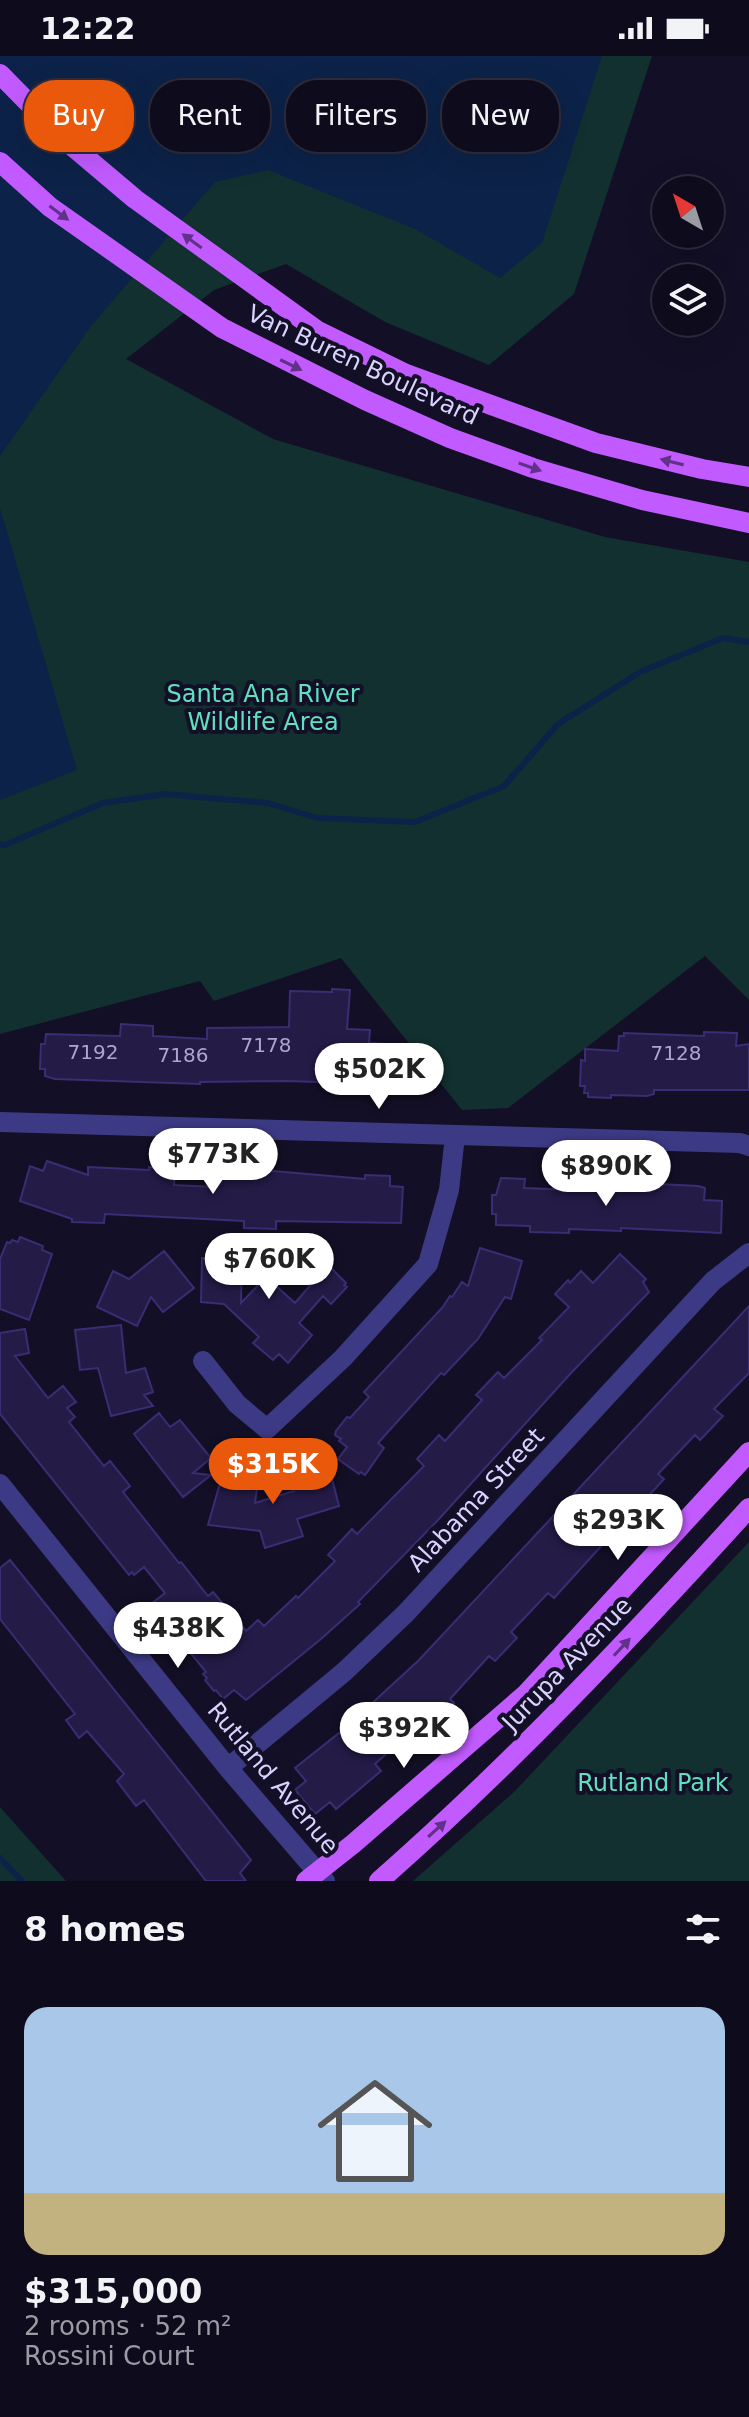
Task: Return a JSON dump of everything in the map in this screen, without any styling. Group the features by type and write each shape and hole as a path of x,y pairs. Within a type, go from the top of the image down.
{"main road":[{"name":"Van Buren Boulevard","path":"0,74 64,139 135,199 318,331 406,374 596,443 749,477"},
{"name":"Van Buren Boulevard","path":"0,162 50,207 222,328 352,394 464,443 533,468 628,496 749,523"},
{"name":"Jurupa Avenue","path":"316,1878 518,1701 749,1452"},
{"name":"Jurupa Avenue","path":"379,1881 495,1776 620,1650 749,1508"}],"street":[{"path":"0,1122 740,1143 749,1146"},
{"path":"203,1361 237,1404 267,1429 301,1400 428,1264 449,1190 455,1136"},
{"name":"Alabama Street","path":"228,1768 344,1672 406,1613 713,1281 749,1253"},
{"name":"Rutland Avenue","path":"0,1484 316,1878"}],"green space":[{"name":"Santa Ana River Wildlife Area","path":"0,56 652,56 574,294 489,365 385,322 286,264 214,290 126,359 273,439 605,537 749,562 749,1000 705,956 508,1108 462,1110 341,958 214,1001 200,981 0,1034"},
{"name":"Rutland Park","path":"749,1542 749,1881 413,1881 515,1791"},
{"path":"0,1807 66,1881 0,1881"}],"water":[{"path":"0,56 602,56 542,243 500,278 415,229 268,170 215,182 91,326 0,456"},
{"path":"0,508 77,770 0,800"}],"building":[{"path":"332,989 350,990 347,1029 370,1030 369,1043 402,1045 401,1055 406,1056 405,1081 401,1081 397,1091 374,1090 374,1086 350,1083 286,1081 200,1084 55,1079 45,1076 45,1069 40,1069 41,1044 45,1044 46,1034 120,1036 121,1024 153,1026 153,1036 207,1039 207,1028 289,1027 290,991 332,992"},
{"path":"704,1032 737,1033 736,1046 749,1044 749,1090 654,1090 654,1094 647,1096 611,1095 611,1098 588,1097 588,1093 584,1093 585,1086 580,1086 581,1060 585,1061 585,1049 618,1051 619,1036 624,1036 624,1033 704,1036"},
{"path":"47,1161 88,1175 88,1167 175,1168 174,1185 215,1187 219,1173 224,1172 273,1171 365,1179 365,1175 390,1176 390,1186 403,1187 401,1223 276,1221 276,1229 244,1228 244,1221 105,1214 104,1223 72,1222 72,1219 20,1201 30,1166 43,1171"},
{"path":"501,1178 525,1179 524,1188 600,1191 600,1186 698,1186 705,1188 704,1200 722,1201 721,1233 621,1228 621,1231 569,1229 569,1233 530,1232 530,1226 496,1225 496,1214 492,1214 492,1195 496,1195"},
{"path":"20,1237 43,1246 42,1250 52,1254 29,1320 0,1309 0,1259 7,1242 18,1242"},
{"path":"480,1248 522,1261 511,1299 505,1297 478,1339 444,1375 441,1373 378,1443 384,1448 365,1475 359,1474 338,1459 347,1447 339,1441 341,1439 335,1435 336,1431 369,1397 364,1392 452,1297 462,1282 468,1286"},
{"path":"222,1249 242,1249 241,1303 266,1277 295,1303 314,1281 300,1268 315,1252 346,1283 344,1285 347,1287 331,1304 323,1296 299,1323 312,1335 288,1363 279,1354 273,1360 253,1343 259,1337 224,1304 201,1302 202,1258 222,1259"},
{"path":"164,1251 194,1288 163,1312 151,1297 137,1326 97,1307 113,1271 129,1279"},
{"path":"620,1254 646,1279 643,1282 649,1292 358,1602 360,1604 246,1700 234,1690 223,1699 214,1691 205,1680 207,1678 203,1674 206,1672 151,1604 165,1593 144,1567 129,1575 0,1414 0,1333 25,1329 29,1353 15,1356 48,1398 63,1386 76,1402 67,1408 75,1417 69,1422 104,1466 110,1461 130,1486 123,1492 179,1563 208,1596 213,1592 246,1631 258,1620 264,1626 296,1596 298,1598 335,1561 328,1555 352,1529 357,1534 424,1466 417,1459 439,1435 445,1441 482,1400 476,1395 498,1372 504,1378 542,1340 539,1338 569,1307 555,1294 568,1280 570,1283 581,1271 593,1283"},
{"path":"749,1306 749,1373 714,1409 723,1416 700,1440 695,1435 658,1474 664,1479 642,1503 636,1498 598,1538 604,1543 554,1598 548,1593 511,1632 517,1638 495,1661 489,1656 450,1699 454,1703 432,1726 425,1719 375,1764 381,1771 336,1809 330,1802 315,1814 295,1790 306,1781 295,1768 344,1729 419,1660"},
{"path":"121,1325 126,1373 145,1368 153,1392 144,1395 153,1406 111,1416 98,1368 80,1370 75,1330"},
{"path":"159,1413 170,1427 180,1420 211,1458 193,1473 211,1475 183,1497 134,1434"},
{"path":"313,1465 319,1486 330,1471 339,1506 297,1519 303,1536 265,1548 260,1531 208,1525 222,1476 258,1481 255,1503 294,1491 289,1472"},
{"path":"10,1560 251,1860 240,1873 246,1881 206,1881 144,1800 136,1806 117,1781 124,1774 87,1731 79,1738 66,1720 75,1714 0,1619 0,1568"}],"waterway":[{"path":"0,844 5,845 103,803 165,794 268,803 317,818 415,822 504,786 558,724 640,672 723,638 749,642"},
{"path":"0,1858 22,1881"}]}
